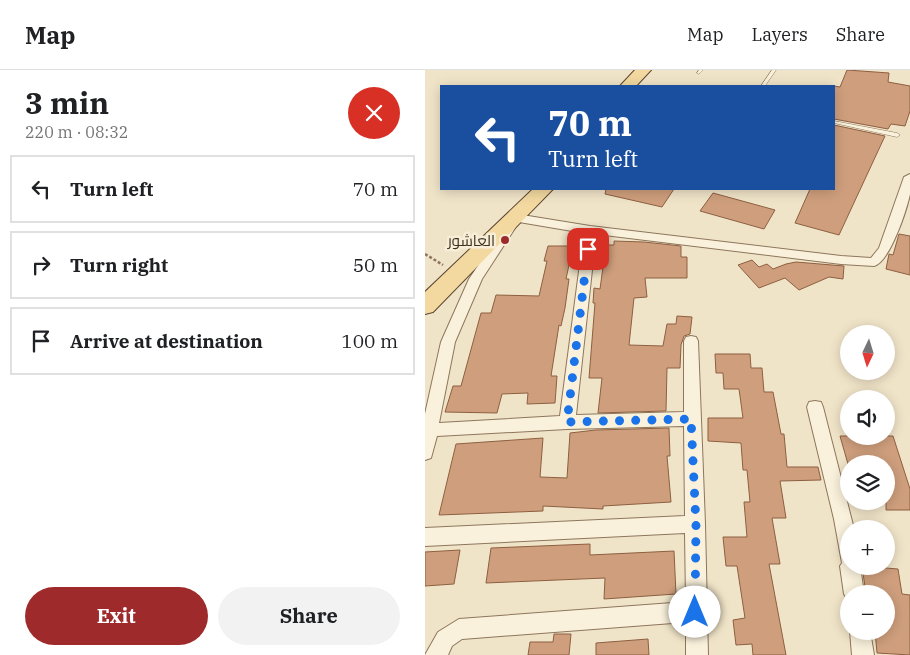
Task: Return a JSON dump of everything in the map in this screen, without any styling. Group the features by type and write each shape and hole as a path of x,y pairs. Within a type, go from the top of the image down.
{"main road":[{"path":"628,85 644,70"},
{"path":"645,85 659,70"},
{"path":"425,282 522,190"},
{"path":"425,306 543,190"}],"street":[{"path":"425,453 451,334 476,279 516,218 591,230 841,260 874,262 885,249 910,177"},
{"path":"567,422 591,230"},
{"path":"691,341 691,419 696,524 695,612 697,655"},
{"path":"815,407 843,520"},
{"path":"431,430 567,422 691,419"},
{"path":"425,537 696,524"},
{"path":"436,655 445,639 459,629 695,612"},
{"path":"861,640 863,655"}],"lane":[{"path":"764,85 774,70"},
{"path":"835,122 897,135"}],"path":[{"path":"425,254 443,265"}],"building":[{"path":"847,70 889,73 888,82 910,86 910,111 905,126 891,124 888,129 835,119 835,86 840,87"},
{"path":"835,125 885,136 839,235 795,223 810,190 835,190"},
{"path":"606,190 673,190 662,207 605,194"},
{"path":"713,193 775,210 764,229 700,211"},
{"path":"899,234 910,236 910,275 886,269 889,254 893,255"},
{"path":"614,241 681,246 681,257 687,257 687,278 645,278 647,297 634,298 629,345 663,346 667,324 676,324 677,316 692,317 690,334 684,336 681,345 680,368 667,368 666,411 598,413 602,378 589,378 595,303 593,303 594,288 600,289 606,245 614,245"},
{"path":"548,246 573,246 566,279 569,279 565,308 561,326 559,325 551,376 557,376 555,403 527,404 528,393 502,394 497,413 445,412 453,386 461,386 481,313 491,313 496,295 539,296 547,261 544,261"},
{"path":"752,260 759,267 767,264 773,269 796,262 844,266 843,279 829,277 799,290 785,278 759,288 738,265"},
{"path":"715,354 750,354 751,368 762,368 764,392 773,392 781,434 784,434 787,467 818,467 821,480 780,481 786,518 772,518 780,564 769,564 786,655 753,655 752,644 736,645 733,620 745,618 737,566 726,566 723,537 747,537 744,502 750,502 747,470 743,470 741,443 708,441 708,418 743,418 739,389 724,389 723,373 716,373"},
{"path":"669,428 670,456 667,456 671,502 603,506 603,509 543,506 543,511 439,515 456,444 543,438 540,477 567,478 570,433 596,430"},
{"path":"895,442 910,489 910,510 895,510 895,455 845,455 843,445 895,445"},
{"path":"590,544 590,555 674,551 676,594 604,599 605,578 486,583 491,548"},
{"path":"460,550 454,584 425,586 425,552"},
{"path":"895,569 898,569 902,594 910,595 910,655 877,653 876,640 895,640 895,585 865,585 863,575 895,575"},
{"path":"554,634 571,634 569,655 528,655 530,642 553,642"},
{"path":"648,639 649,655 596,655 596,643"}],"place":[{"name":"العاشور","path":"505,240"}],"route":[{"path":"588,249 567,422 691,419 696,524 695,612"}]}
